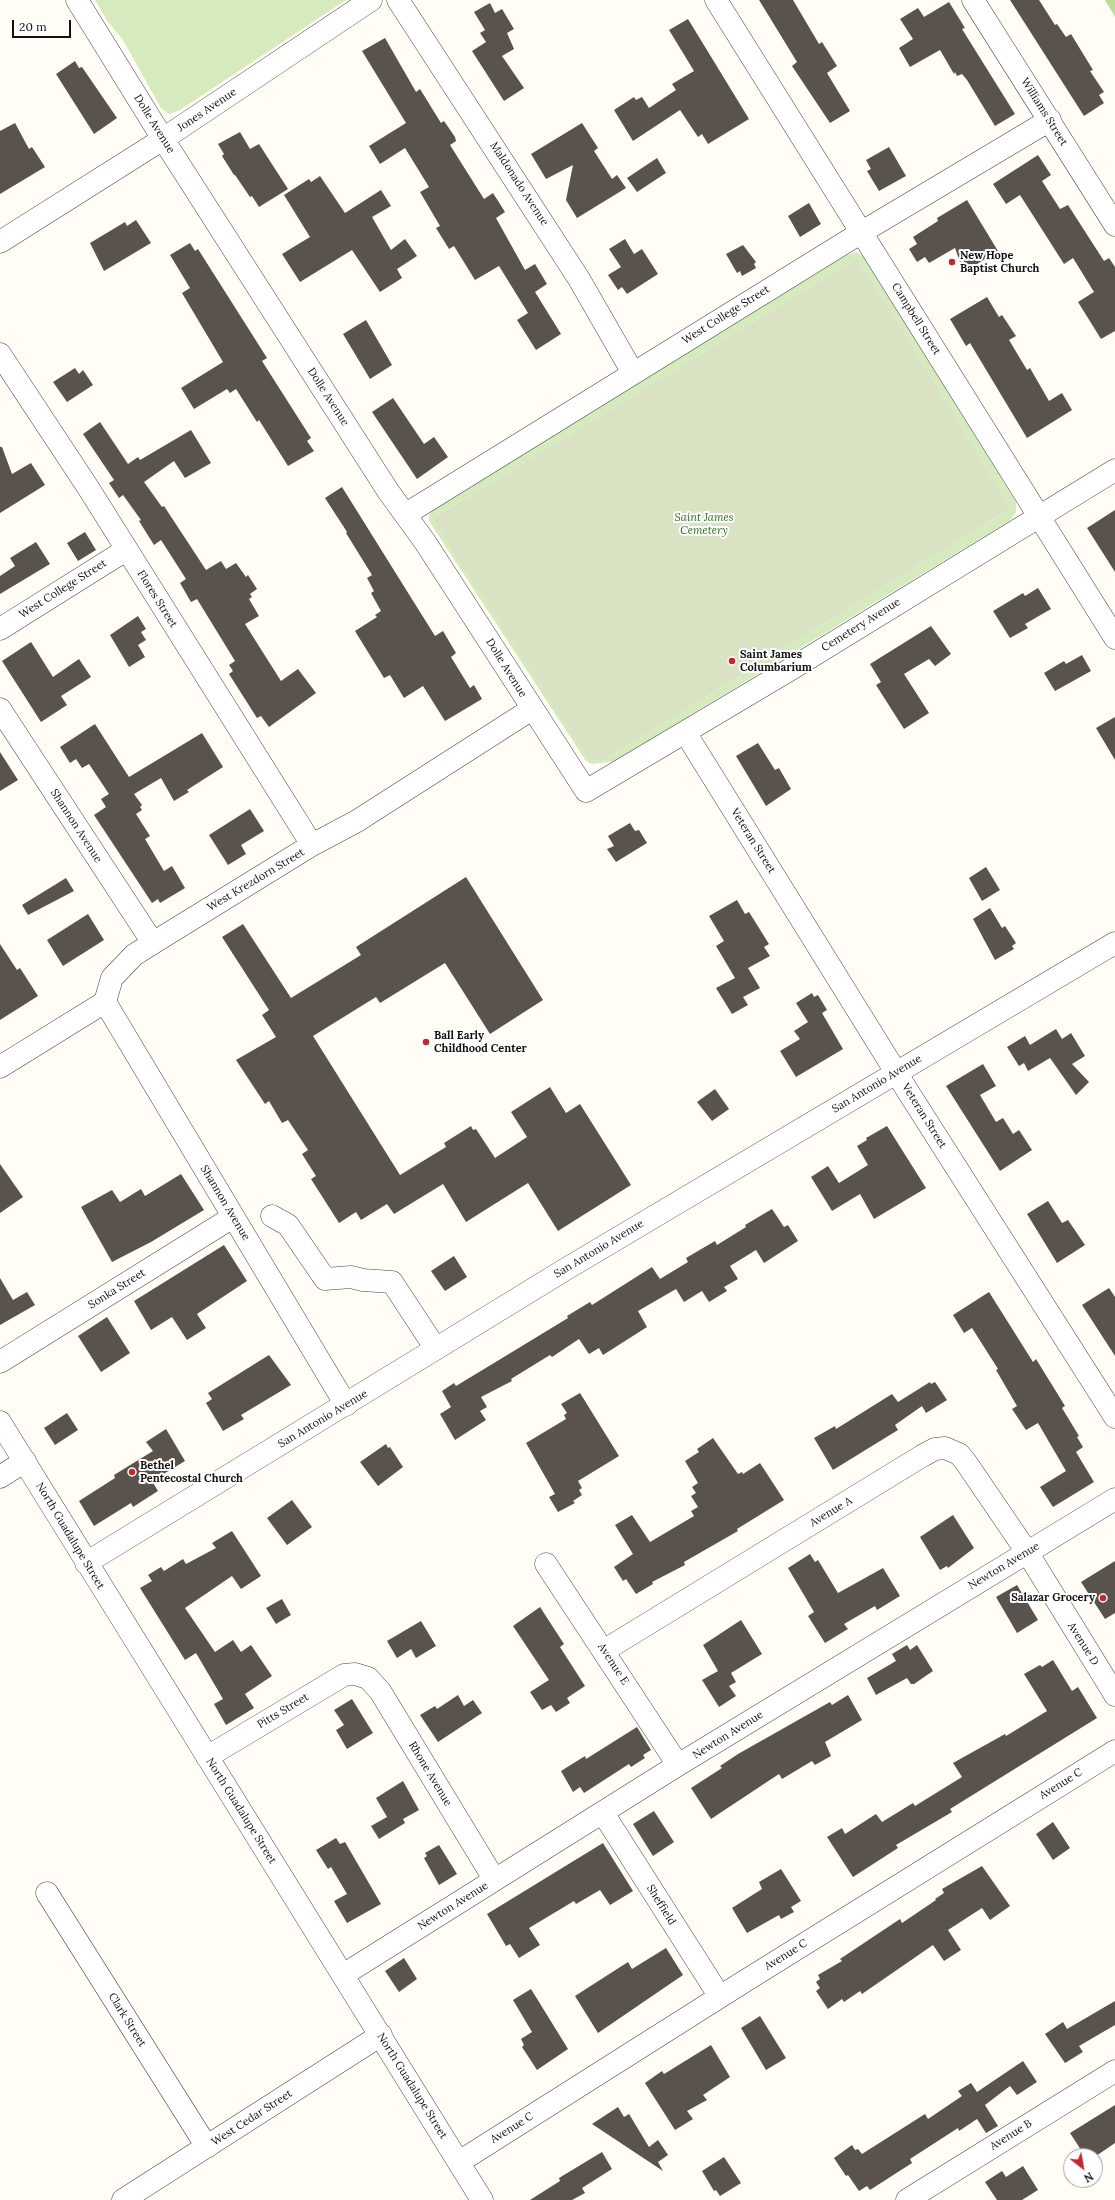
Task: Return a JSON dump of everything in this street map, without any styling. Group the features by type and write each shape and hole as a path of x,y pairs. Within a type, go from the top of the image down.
{"street":[{"name":"Dolle Avenue","path":"77,0 163,139 388,491 406,514 586,791"},
{"name":"Jones Avenue","path":"0,242 163,139 371,0"},
{"name":"Maldonado Avenue","path":"398,0 579,279 633,373"},
{"name":"Campbell Street","path":"716,0 1115,638"},
{"name":"Williams Street","path":"973,0 1115,225"},
{"name":"West College Street","path":"406,514 862,232 1050,120"},
{"name":"Flores Street","path":"0,354 126,550 312,845"},
{"name":"Cemetery Avenue","path":"586,791 1115,470"},
{"name":"West College Street","path":"0,630 126,550"},
{"name":"Shannon Avenue","path":"0,708 152,943"},
{"name":"West Krezdorn Street","path":"105,1002 106,991 112,978 130,959 152,943 312,845 357,822 532,709"},
{"name":"Veteran Street","path":"685,732 897,1073 1115,1416"},
{"name":"San Antonio Avenue","path":"86,1563 658,1214 1115,943"},
{"name":"Shannon Avenue","path":"105,1002 346,1404"},
{"path":"0,1068 105,1002"},
{"path":"272,1216 288,1225 325,1279 351,1277 363,1280 392,1282 436,1349"},
{"name":"Sonka Street","path":"0,1362 234,1217"},
{"name":"North Guadalupe Street","path":"0,1422 482,2200"},
{"name":"Avenue A","path":"604,1650 935,1449 945,1448 952,1450 962,1457 1027,1552"},
{"path":"0,1477 25,1461"},
{"name":"Newton Avenue","path":"343,1975 678,1765 1115,1499"},
{"name":"Avenue D","path":"1027,1552 1115,1695"},
{"name":"Avenue E","path":"546,1564 604,1650 678,1765"},
{"name":"Pitts Street","path":"207,1757 333,1680 344,1675 361,1675"},
{"name":"Rhone Avenue","path":"361,1675 368,1678 380,1691 494,1879"},
{"name":"Avenue C","path":"459,2162 720,1997 1115,1751"},
{"name":"Sheffield","path":"603,1813 720,1997"},
{"name":"Clark Street","path":"47,1892 207,2147"},
{"name":"West Cedar Street","path":"123,2200 381,2035"},
{"name":"Avenue B","path":"907,2200 1115,2071"}],"green space":[{"path":"95,0 346,0 180,110 169,114 161,108 123,40 108,22"},
{"path":"1105,0 1115,0 1115,17"},
{"path":"856,252 865,257 1016,502 1016,513 1009,521 615,761 592,764 586,761 429,521 429,515 435,506 847,255","holes":["857,258 900,325 1011,508 603,761 515,644 432,519"]},
{"name":"Saint James Cemetery","path":"857,258 900,325 1011,508 603,761 589,759 432,519"}],"building":[{"path":"759,0 793,0 819,44 822,42 837,66 827,73 850,111 830,123 792,66 797,62"},
{"path":"1010,0 1039,0 1055,25 1057,24 1066,37 1071,34 1093,70 1090,71 1104,92 1099,95 1104,103 1084,116"},
{"path":"949,2 965,28 962,29 1015,114 995,126 967,80 962,74 957,76 955,72 954,74 940,50 910,67 899,48 913,39 900,19 918,8 924,17"},
{"path":"490,3 495,13 502,9 514,29 507,33 514,49 502,56 524,88 504,101 472,51 486,42 480,33 485,30 474,12"},
{"path":"688,19 749,119 708,144 702,134 698,137 680,110 633,141 614,110 634,97 636,100 642,97 649,108 676,90 672,84 694,71 669,30"},
{"path":"385,38 416,92 420,89 441,123 444,121 455,137 456,141 450,145 484,199 493,193 505,212 496,218 525,270 535,264 547,284 535,292 561,334 536,350 517,320 528,313 499,266 475,280 454,246 449,249 436,228 440,226 420,192 429,187 405,148 380,164 369,146 406,123 362,51"},
{"path":"75,61 79,68 82,67 117,118 94,134 56,74"},
{"path":"15,123 29,149 32,147 45,167 0,194 0,131"},
{"path":"582,123 598,148 594,151 612,179 617,175 626,188 577,218 566,200 573,165 546,179 531,154"},
{"path":"240,132 250,149 259,144 288,189 259,207 252,196 250,197 234,175 222,156 224,154 218,144"},
{"path":"889,147 906,176 879,191 867,171 871,169 866,160"},
{"path":"1038,155 1051,175 1042,181 1060,209 1068,205 1104,261 1109,258 1115,267 1115,331 1101,339 1078,302 1094,292 1073,258 1064,264 1020,195 1006,204 993,184"},
{"path":"657,158 666,173 637,192 627,178"},
{"path":"320,176 345,213 381,190 391,206 372,217 391,250 405,239 417,256 397,269 402,278 380,292 352,250 300,282 282,254 310,237 284,195 309,179 311,182"},
{"path":"967,200 998,251 969,269 963,260 960,262 955,248 929,263 925,257 917,262 909,249 917,244 913,237 938,221 937,218"},
{"path":"809,203 821,224 800,237 788,216"},
{"path":"136,220 151,243 104,271 90,243 125,222 127,226"},
{"path":"625,239 634,254 642,249 658,274 627,294 622,287 618,290 608,275 621,267 609,249"},
{"path":"190,243 195,251 198,249 267,358 262,361 311,438 307,441 314,451 288,466 259,420 257,422 236,389 230,393 227,389 194,409 181,388 223,362 182,293 190,288 170,255"},
{"path":"743,245 756,262 754,264 756,268 742,276 740,271 737,273 726,254"},
{"path":"987,297 999,317 1002,315 1016,336 1009,340 1027,370 1030,368 1049,401 1062,393 1072,410 1027,438 970,343 966,346 950,319"},
{"path":"366,320 392,365 370,379 343,334"},
{"path":"75,368 79,374 83,370 93,385 67,402 53,382"},
{"path":"393,398 424,444 434,437 448,457 417,479 372,412"},
{"path":"100,422 128,464 138,457 140,460 191,430 211,463 185,478 174,461 144,482 162,507 164,506 206,570 221,561 226,569 236,563 246,577 248,575 257,589 250,594 252,597 249,599 259,616 245,624 281,681 298,669 316,693 269,727 261,716 257,718 229,674 233,671 229,665 235,661 197,599 191,602 180,583 186,579 161,540 154,545 139,521 141,520 123,495 119,498 109,483 114,480 83,434"},
{"path":"0,447 2,447 12,474 31,463 45,485 0,513"},
{"path":"342,487 435,636 443,631 456,653 451,657 470,688 474,685 482,699 445,721 423,686 404,698 390,675 384,678 355,631 377,617 375,615 381,611 371,593 374,591 367,578 372,575 325,498"},
{"path":"1115,510 1115,572 1087,528"},
{"path":"85,532 96,550 78,561 67,543"},
{"path":"36,542 50,564 0,594 0,576 15,566 10,558"},
{"path":"1038,588 1051,609 1025,624 1028,628 1010,638 993,611 1023,593 1025,596"},
{"path":"138,616 146,629 141,632 146,640 138,645 145,657 129,667 110,635"},
{"path":"931,626 951,654 935,666 929,659 904,674 929,713 904,729 876,685 881,682 870,664"},
{"path":"31,642 53,677 79,659 91,677 61,696 67,705 41,722 2,661"},
{"path":"1082,655 1091,671 1055,691 1044,673 1064,661 1066,664"},
{"path":"1115,717 1115,760 1096,728"},
{"path":"95,724 129,777 202,733 223,767 187,790 189,792 174,801 161,778 134,794 142,805 140,807 142,810 136,814 150,836 145,839 164,871 172,866 185,888 160,903 158,899 152,903 94,815 106,807 101,799 109,794 89,764 82,768 76,759 70,763 60,747"},
{"path":"758,743 775,770 779,768 791,789 766,806 736,756"},
{"path":"0,752 18,780 0,791"},
{"path":"250,809 264,831 241,845 246,854 228,865 209,835"},
{"path":"630,823 635,831 639,830 647,843 616,862 607,849 614,846 608,836"},
{"path":"986,867 1000,890 982,901 969,878"},
{"path":"466,877 543,1000 490,1034 445,963 380,1003 376,997 313,1036 400,1175 446,1147 444,1143 471,1126 473,1130 476,1129 495,1158 527,1137 511,1112 550,1087 566,1113 580,1104 631,1185 558,1231 528,1183 466,1222 443,1184 394,1214 387,1204 361,1220 356,1212 339,1223 311,1179 316,1176 302,1154 308,1150 288,1120 282,1123 269,1101 265,1104 236,1060 276,1037 262,1015 269,1010 222,937 243,924 291,998 361,955 356,947"},
{"path":"66,878 74,891 28,915 22,905"},
{"path":"737,900 745,914 749,912 769,944 764,947 770,956 748,968 760,988 743,997 748,1005 732,1014 716,988 735,978 716,946 724,941 709,916"},
{"path":"990,908 1002,928 1005,926 1016,943 1012,946 1014,949 995,960 973,919"},
{"path":"88,914 104,940 63,966 47,940"},
{"path":"0,944 17,970 20,968 38,996 0,1020"},
{"path":"812,993 814,997 818,995 827,1010 822,1013 843,1049 796,1077 780,1051 800,1039 794,1031 808,1022 796,1003"},
{"path":"1056,1029 1062,1039 1071,1033 1085,1056 1072,1064 1089,1082 1076,1095 1050,1058 1028,1071 1024,1063 1019,1066 1007,1047 1025,1036 1030,1045"},
{"path":"983,1064 996,1086 980,1095 996,1122 1003,1118 1013,1134 1019,1130 1032,1150 1000,1171 946,1086"},
{"path":"715,1089 729,1109 712,1121 697,1102"},
{"path":"887,1126 926,1188 874,1219 860,1194 832,1211 811,1177 828,1166 839,1183 868,1165 857,1146 867,1140 866,1138"},
{"path":"0,1164 23,1197 0,1213"},
{"path":"181,1174 204,1210 151,1242 112,1262 81,1207 112,1190 120,1202 141,1189 145,1196"},
{"path":"1048,1201 1062,1223 1068,1220 1085,1245 1057,1263 1027,1214"},
{"path":"772,1209 784,1227 788,1225 798,1241 764,1263 756,1250 730,1266 738,1279 724,1287 727,1291 709,1302 702,1291 684,1302 676,1289 638,1311 647,1327 603,1355 599,1348 589,1354 579,1339 552,1357 550,1355 511,1379 512,1381 481,1397 487,1407 480,1411 486,1420 455,1440 440,1414 451,1407 442,1391 454,1383 456,1386 568,1318 567,1316 590,1302 592,1305 652,1267 660,1279 688,1262 686,1258 715,1241 717,1245 746,1227 745,1225"},
{"path":"224,1245 247,1281 197,1314 206,1328 187,1340 172,1317 151,1330 134,1301"},
{"path":"454,1256 467,1277 445,1291 431,1271"},
{"path":"0,1278 13,1300 27,1292 35,1305 0,1325"},
{"path":"1109,1288 1115,1297 1115,1356 1082,1305"},
{"path":"989,1292 1033,1362 1036,1359 1065,1406 1062,1408 1079,1436 1077,1437 1083,1447 1076,1452 1094,1482 1053,1507 1040,1487 1066,1471 1038,1423 1026,1430 1012,1409 1017,1406 996,1370 998,1369 972,1328 964,1333 953,1315"},
{"path":"107,1317 130,1353 101,1372 78,1336"},
{"path":"269,1355 291,1385 241,1415 244,1419 223,1431 206,1403 212,1399 208,1393"},
{"path":"930,1382 931,1384 935,1382 947,1400 926,1413 922,1406 895,1425 898,1430 833,1470 814,1438 835,1426 836,1429 892,1394 898,1402"},
{"path":"580,1393 619,1456 578,1481 582,1488 579,1490 582,1495 573,1501 575,1503 558,1512 549,1497 555,1494 526,1443 566,1419 564,1415 567,1413 561,1404"},
{"path":"67,1413 78,1430 55,1445 44,1428"},
{"path":"166,1429 185,1461 152,1481 158,1491 133,1507 131,1503 94,1526 79,1501 115,1478 114,1475 153,1451 146,1442"},
{"path":"713,1438 738,1474 742,1472 743,1474 760,1463 784,1500 737,1529 738,1531 684,1562 685,1565 652,1582 653,1584 636,1594 626,1579 623,1581 614,1567 633,1554 615,1525 632,1515 650,1542 694,1516 691,1511 698,1507 691,1496 696,1493 692,1487 698,1483 685,1461 699,1452 697,1449"},
{"path":"386,1444 388,1448 390,1447 403,1467 378,1486 360,1462"},
{"path":"292,1500 312,1527 287,1545 267,1518"},
{"path":"953,1515 974,1548 948,1568 947,1566 940,1570 920,1537"},
{"path":"232,1531 261,1576 241,1589 232,1576 185,1608 215,1652 233,1640 241,1652 251,1645 272,1676 245,1694 254,1708 226,1725 214,1704 223,1699 196,1653 185,1660 140,1588 152,1581 148,1575 161,1567 164,1571 183,1559 186,1564 216,1548 212,1543"},
{"path":"810,1554 815,1562 818,1560 838,1593 883,1568 900,1596 877,1610 875,1606 844,1624 848,1629 825,1643 808,1616 814,1612 788,1568"},
{"name":"Salazar Grocery","path":"1115,1561 1115,1613 1105,1619 1081,1582"},
{"path":"1017,1585 1038,1620 1017,1633 996,1597"},
{"path":"282,1599 291,1615 276,1624 266,1608"},
{"path":"540,1607 564,1644 560,1647 585,1686 567,1698 570,1703 556,1712 551,1705 542,1710 530,1692 549,1680 513,1626"},
{"path":"741,1620 762,1654 731,1673 736,1682 729,1686 736,1696 719,1707 702,1680 718,1671 703,1645"},
{"path":"421,1621 436,1646 416,1658 411,1649 397,1658 387,1641"},
{"path":"907,1645 910,1650 917,1645 933,1671 914,1684 911,1684 907,1678 876,1695 867,1678 896,1661 892,1654"},
{"path":"1053,1660 1072,1691 1078,1687 1097,1718 950,1809 952,1812 896,1845 898,1848 853,1877 827,1837 842,1828 845,1834 876,1814 882,1822 913,1803 915,1806 962,1777 953,1763 1005,1734 1006,1736 1047,1711 1024,1674 1040,1665 1042,1667"},
{"path":"458,1695 464,1706 473,1700 482,1713 438,1742 420,1715 435,1706 437,1709"},
{"path":"848,1695 862,1720 825,1742 831,1756 815,1765 812,1761 782,1779 779,1774 711,1819 691,1788 722,1768 720,1766 738,1754 830,1702 832,1705"},
{"path":"352,1699 373,1733 347,1749 336,1730 344,1725 334,1710"},
{"path":"637,1727 651,1750 643,1755 645,1758 631,1767 629,1764 584,1793 580,1787 573,1792 561,1771 585,1756 586,1759"},
{"path":"403,1781 419,1810 403,1819 405,1823 379,1839 371,1826 387,1817 376,1798"},
{"path":"654,1811 674,1842 653,1856 633,1824"},
{"path":"1053,1822 1070,1848 1053,1860 1036,1834"},
{"path":"336,1838 340,1844 345,1842 381,1904 347,1923 334,1901 347,1894 331,1867 328,1869 316,1850"},
{"path":"603,1843 633,1891 610,1905 600,1890 576,1904 574,1901 529,1928 540,1945 519,1958 510,1944 506,1946 487,1914"},
{"path":"439,1845 457,1874 439,1885 424,1858 427,1856 425,1853"},
{"path":"982,1866 1010,1906 990,1920 982,1908 948,1930 961,1950 944,1961 933,1945 862,1994 860,1991 844,2002 842,1999 828,2009 816,1991 820,1988 816,1982 820,1979 818,1975 842,1961 840,1959 900,1919 902,1923 936,1900 935,1899 944,1893 942,1889"},
{"path":"781,1869 801,1901 791,1907 794,1912 781,1919 779,1915 747,1933 732,1908 762,1889 759,1882"},
{"path":"666,1948 683,1975 598,2033 575,1996 628,1962 632,1969"},
{"path":"404,1958 417,1979 399,1992 385,1971"},
{"path":"531,1989 568,2049 537,2070 522,2047 524,2045 521,2039 532,2032 513,2000"},
{"path":"1115,2001 1115,2025 1079,2046 1083,2052 1065,2063 1045,2034 1063,2022 1067,2029"},
{"path":"760,2016 786,2058 766,2070 741,2028"},
{"path":"711,2045 730,2077 703,2095 707,2100 687,2111 693,2119 675,2130 645,2083 662,2071 664,2074"},
{"path":"1023,2061 1037,2082 1017,2095 1010,2086 985,2105 998,2126 986,2133 977,2119 959,2131 958,2128 910,2159 912,2163 870,2190 867,2186 859,2191 848,2175 846,2176 834,2158 852,2145 855,2150 858,2149 862,2154 925,2114 928,2119 962,2096 958,2091 971,2083 977,2092"},
{"path":"1115,2105 1115,2143 1103,2151 1103,2148 1080,2148 1070,2133"},
{"path":"618,2107 624,2117 629,2114 649,2147 658,2140 668,2155 658,2162 663,2171 592,2124"},
{"path":"602,2152 612,2169 582,2188 585,2193 572,2200 530,2200 560,2181 559,2178"},
{"path":"724,2157 741,2183 720,2196 716,2190 714,2191 702,2171"},
{"path":"1023,2166 1038,2190 1022,2200 997,2200 985,2182 1002,2171 1006,2177"}],"place":[{"name":"New Hope Baptist Church","path":"952,262"},
{"name":"Saint James Columbarium","path":"732,661"},
{"name":"Ball Early Childhood Center","path":"426,1042"},
{"name":"Bethel Pentecostal Church","path":"132,1472"},
{"name":"Salazar Grocery","path":"1103,1598"}]}
